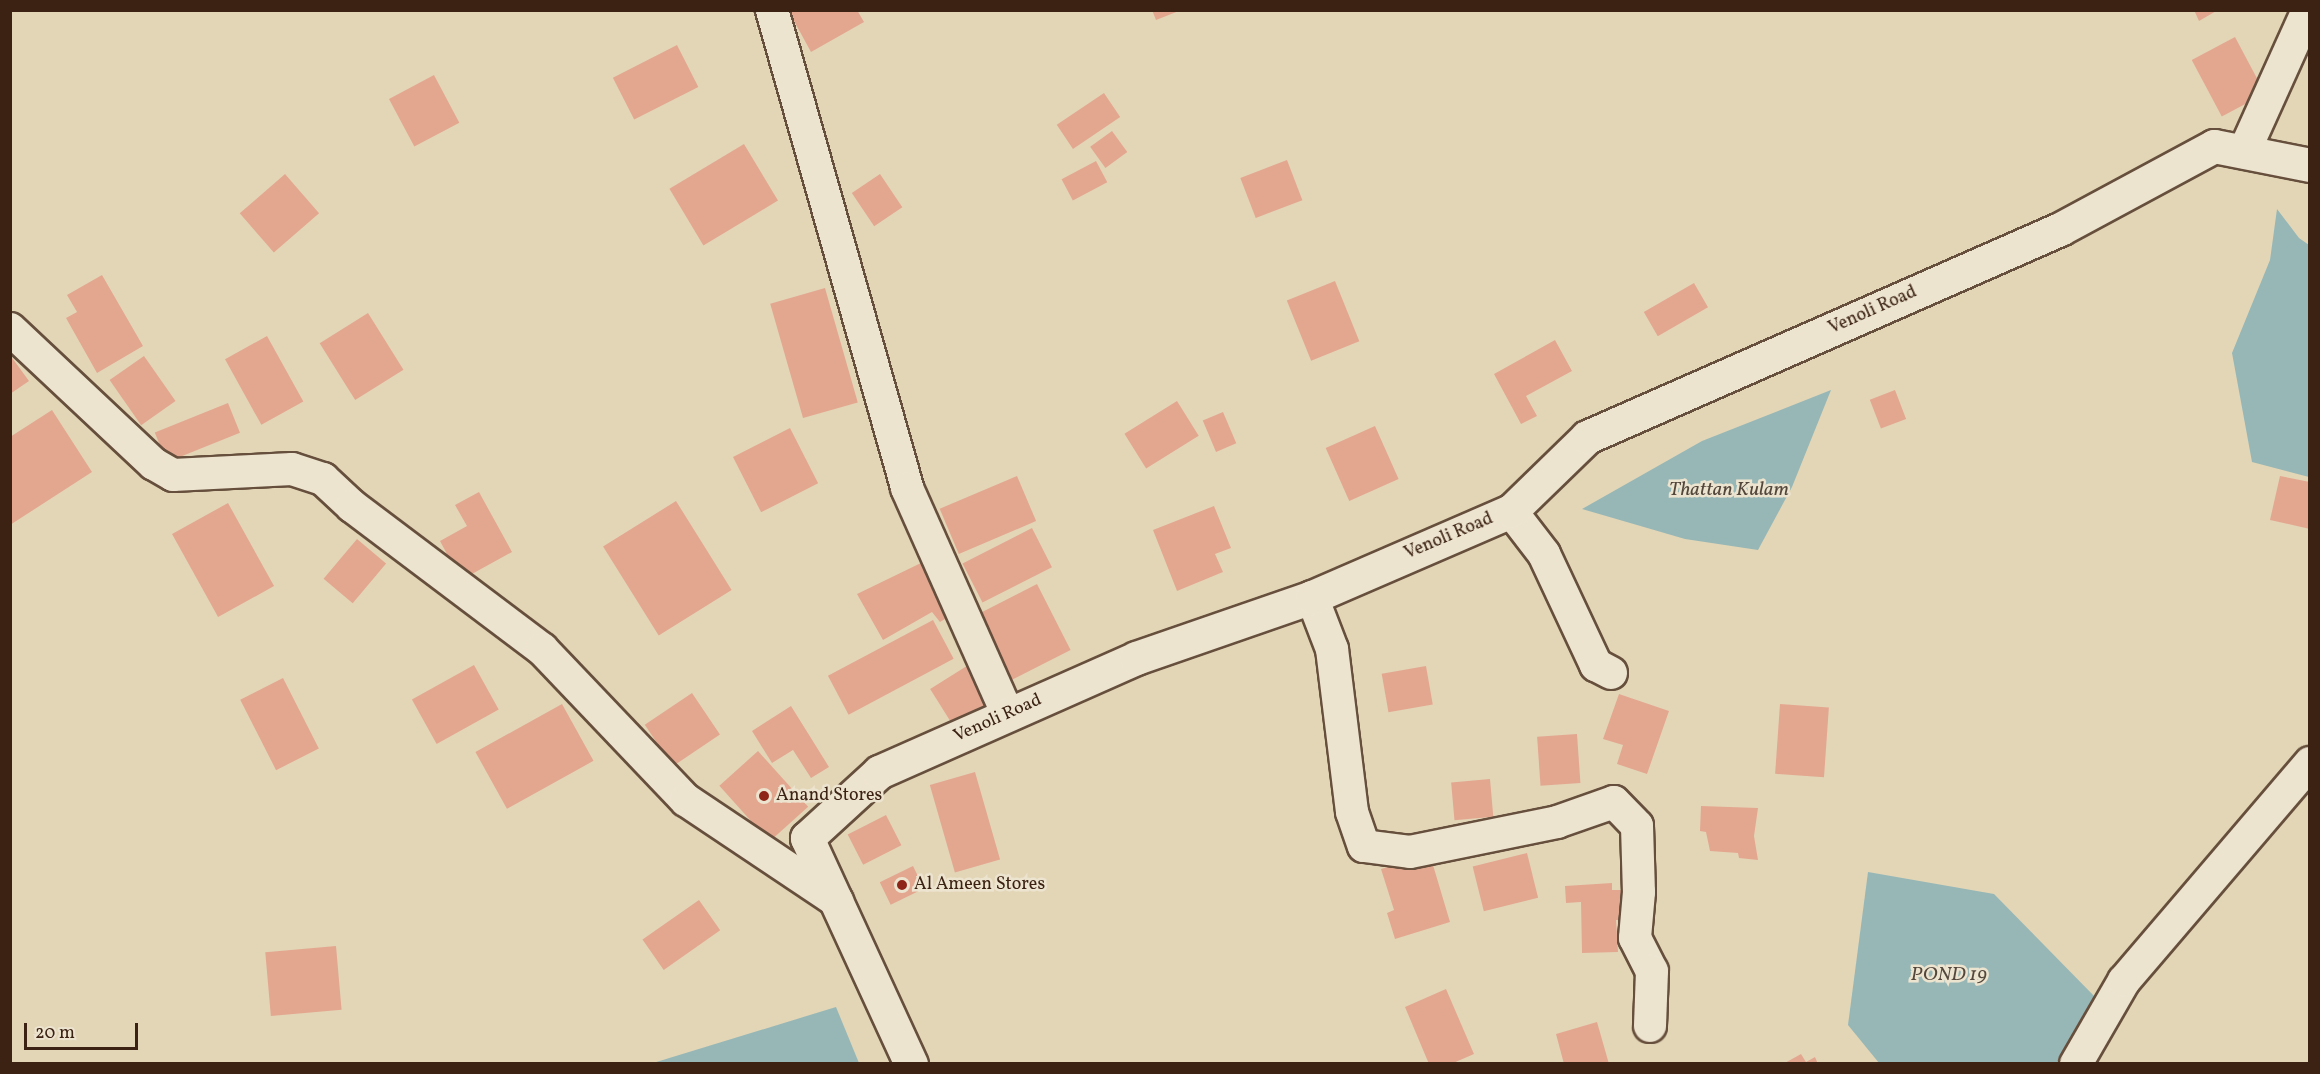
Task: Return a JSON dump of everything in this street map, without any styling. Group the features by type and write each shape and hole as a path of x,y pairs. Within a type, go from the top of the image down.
{"street":[{"path":"772,10 908,488 1008,715"},
{"path":"2244,152 2308,10"},
{"name":"Venoli Road","path":"910,1064 807,838 879,772 1136,658 1312,597 1510,510 1587,437 2060,229 2214,146 2310,165"},
{"path":"10,329 154,464 173,475 292,469 323,479 352,506 542,649 687,800 837,901"},
{"path":"1510,510 1544,554 1596,665 1611,673"},
{"path":"1312,597 1332,649 1352,812 1364,846 1410,852 1557,822 1614,802 1637,826 1639,892 1635,938 1652,971 1650,1026"},
{"path":"2076,1064 2124,981 2310,763"}],"water":[{"path":"2277,209 2299,238 2309,245 2309,477 2252,462 2232,353 2270,260"},
{"name":"Thattan Kulam","path":"1831,390 1792,487 1758,550 1685,539 1582,509 1702,441"},
{"name":"POND 19","path":"1868,872 1994,894 2096,998 2058,1063 1879,1063 1848,1025"},
{"path":"836,1007 859,1063 653,1063"}],"building":[{"path":"788,10 857,10 864,22 811,52"},
{"path":"1152,10 1179,10 1179,11 1156,20"},
{"path":"2194,10 2218,10 2199,21"},
{"path":"2235,37 2265,94 2222,117 2192,60"},
{"path":"677,45 698,87 634,120 613,78"},
{"path":"434,75 459,123 414,147 389,99"},
{"path":"1104,93 1120,117 1073,149 1057,125"},
{"path":"1112,131 1127,152 1105,168 1090,147"},
{"path":"744,144 778,201 703,245 669,189"},
{"path":"1287,160 1302,200 1256,218 1240,178"},
{"path":"1096,161 1107,182 1073,201 1062,179"},
{"path":"285,174 319,213 274,253 240,213"},
{"path":"880,174 902,207 874,226 852,193"},
{"path":"102,275 143,346 97,373 66,318 77,312 67,295"},
{"path":"1335,281 1359,341 1311,361 1287,300"},
{"path":"1694,283 1708,307 1658,336 1644,312"},
{"path":"825,288 858,402 803,418 770,304"},
{"path":"368,313 404,370 355,400 320,343"},
{"path":"267,336 303,402 261,425 225,359"},
{"path":"1555,340 1572,371 1526,396 1537,416 1521,424 1494,374"},
{"path":"10,355 29,381 10,394"},
{"path":"144,356 176,401 141,425 110,380"},
{"path":"1895,390 1906,419 1881,429 1870,400"},
{"path":"1177,401 1199,436 1146,469 1124,434"},
{"path":"228,403 240,433 167,462 155,433"},
{"path":"52,410 92,472 10,525 10,437"},
{"path":"1223,412 1236,443 1216,452 1203,421"},
{"path":"1375,426 1399,479 1349,501 1326,448"},
{"path":"790,428 818,483 761,512 733,457"},
{"path":"1017,476 1036,521 959,554 940,509"},
{"path":"2280,476 2310,482 2310,529 2270,520"},
{"path":"479,492 512,552 461,580 440,541 467,526 455,505"},
{"path":"676,501 732,590 659,636 603,547"},
{"path":"228,503 274,586 218,617 172,534"},
{"path":"1214,506 1231,548 1215,554 1223,572 1177,591 1153,530"},
{"path":"1032,528 1052,567 982,603 963,563"},
{"path":"357,539 386,563 353,603 324,579"},
{"path":"923,562 955,613 940,622 932,612 883,640 857,594"},
{"path":"1037,584 1071,650 1006,683 973,617"},
{"path":"933,620 954,659 849,715 828,676"},
{"path":"970,664 995,704 955,729 930,689"},
{"path":"474,665 499,710 437,744 412,699"},
{"path":"1426,666 1433,704 1388,712 1382,674"},
{"path":"283,678 319,748 276,770 240,700"},
{"path":"692,693 720,734 673,766 645,725"},
{"path":"1619,694 1669,711 1647,774 1617,764 1623,745 1603,739"},
{"path":"562,704 594,761 507,809 475,752"},
{"path":"1780,704 1829,707 1824,777 1775,774"},
{"path":"791,706 829,767 811,778 793,750 772,763 752,731"},
{"path":"1577,734 1580,783 1541,786 1537,737"},
{"name":"Anand Stores","path":"758,751 808,807 770,842 719,786"},
{"path":"975,772 1000,859 955,872 930,785"},
{"path":"1490,779 1493,817 1454,820 1451,782"},
{"path":"1701,806 1758,808 1754,836 1758,860 1739,858 1738,853 1710,851 1706,832 1700,831"},
{"path":"886,815 901,845 863,865 848,835"},
{"path":"1527,853 1538,898 1484,911 1473,867"},
{"path":"1430,855 1450,922 1395,939 1387,913 1394,910 1381,869"},
{"name":"Al Ameen Stores","path":"913,866 924,888 891,905 880,882"},
{"path":"1612,883 1612,890 1623,890 1625,920 1616,920 1618,952 1582,953 1581,902 1566,903 1565,886"},
{"path":"699,900 720,930 664,970 642,940"},
{"path":"336,946 342,1010 271,1016 265,952"},
{"path":"1446,989 1474,1054 1451,1064 1429,1064 1405,1007"},
{"path":"1597,1022 1609,1064 1564,1064 1556,1034"},
{"path":"1801,1054 1806,1062 1815,1057 1818,1064 1783,1064"}],"place":[{"name":"Anand Stores","path":"764,796"},
{"name":"Al Ameen Stores","path":"902,885"}]}
